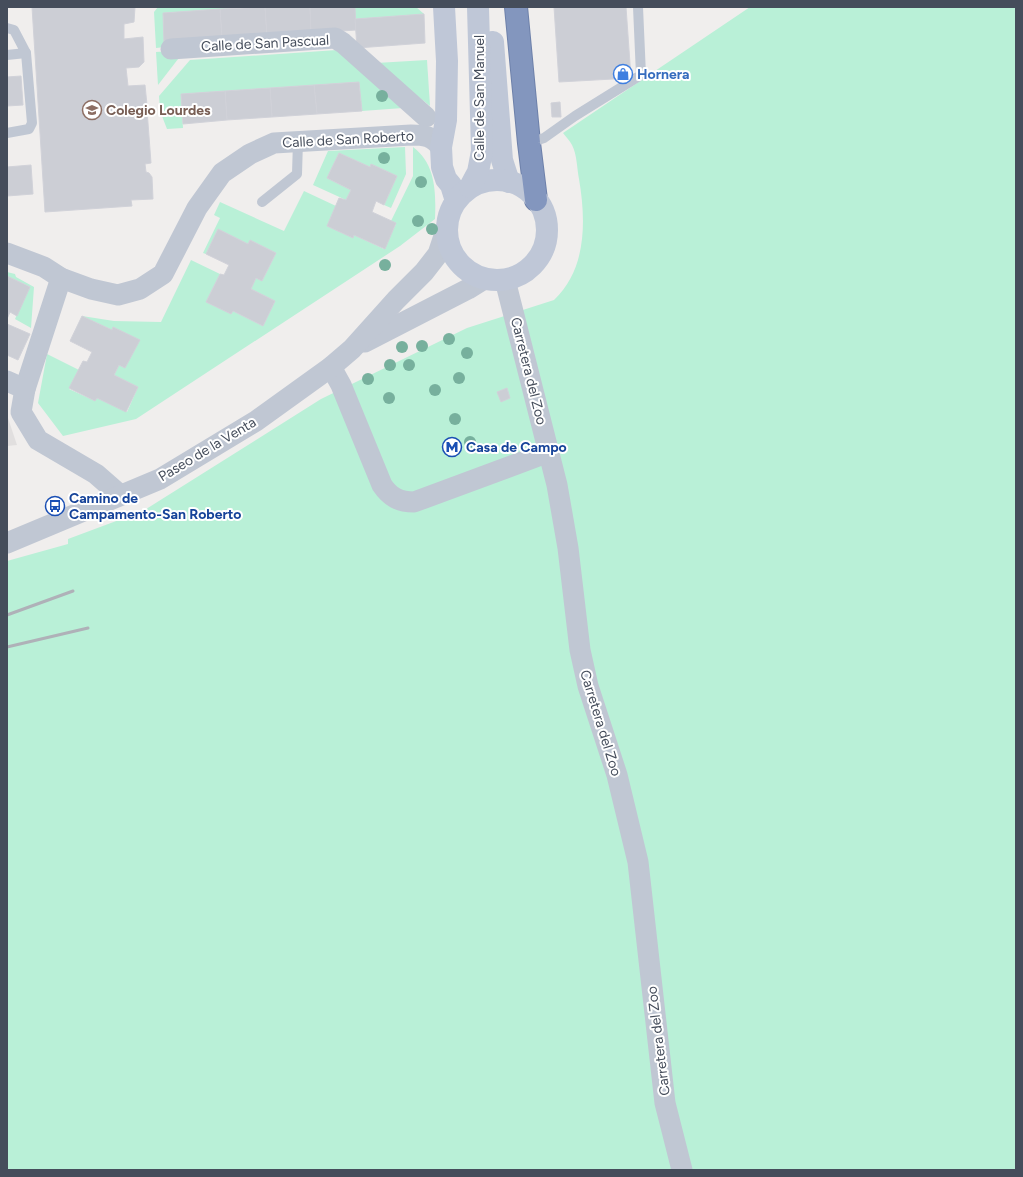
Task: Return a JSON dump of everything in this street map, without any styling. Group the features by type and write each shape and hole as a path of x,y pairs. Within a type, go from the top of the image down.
{"highway":[{"path":"514,7 529,142 533,196"},
{"path":"514,7 533,196"}],"street":[{"path":"444,7 447,61 446,120 441,147 442,167 446,179 463,194"},
{"name":"Calle de San Manuel","path":"463,194 478,172 482,151 478,7"},
{"name":"Calle de San Manuel","path":"491,7 502,160 509,182"},
{"name":"Calle de San Pascual","path":"171,49 335,38 426,117"},
{"name":"Calle de San Roberto","path":"7,253 44,267 61,278 91,289 118,295 140,289 163,274 197,208 222,173 250,154 274,143 426,135 436,140 441,147"},
{"path":"490,181 509,182 533,196 546,220 547,232 545,244 540,255 524,272 494,279 468,289 352,349 396,300 424,272 438,254 449,215 463,194 490,181"},
{"path":"446,230 448,245 456,259 467,270 494,279"},
{"path":"61,278 16,385 21,412 38,440 96,474 120,496"},
{"name":"Carretera del Zoo","path":"494,279 549,452 568,548 578,634 588,686 617,775 638,862 665,1103 682,1170"},
{"name":"Paseo de la Venta","path":"7,543 160,479 256,421 331,367 352,349"},
{"path":"331,367 341,385 382,485 388,493 399,500 414,502 549,452"}],"lane":[{"path":"529,142 544,138 575,116 641,75 638,7"},
{"path":"7,28 14,30 26,53 32,123 29,129 7,133"},
{"path":"7,54 26,53"},
{"path":"262,202 297,174 298,141"}],"shaded area":[{"path":"7,415 17,445 7,446"}],"green space":[{"path":"158,7 254,7 163,13 165,47 156,48 154,12"},
{"path":"355,7 416,7 424,14 355,19"},
{"name":"Casa de Campo","path":"750,7 1016,7 1016,1170 7,1170 7,561 68,544 68,539 143,511 321,399 467,328 554,300 565,288 573,274 582,243 583,227 583,211 576,157 572,145 563,133"},
{"path":"185,50 158,85 156,52"},
{"path":"337,50 403,108 362,111 359,82 181,94 183,128 167,129 160,111 159,96 190,60"},
{"path":"427,60 430,106 376,63"},
{"path":"405,147 406,174 391,208 384,205 397,176 371,164 370,167 339,153 327,178 351,190 346,200 313,185 328,151"},
{"path":"413,147 421,154 430,170 435,189 435,219 400,246 136,419 63,436 38,403 47,354 79,370 69,389 95,401 97,398 127,412 138,387 114,375 119,365 125,368 139,340 113,327 112,330 82,316 114,321 161,322 191,260 220,274 206,302 231,314 233,311 263,326 275,301 251,289 256,278 262,281 276,253 250,240 248,244 218,229 206,254 203,253 220,218 214,215 220,202 284,231 304,191 336,206 327,226 353,238 354,235 384,249 396,224 391,221 413,176"},
{"path":"7,272 15,274 16,277 34,287 31,328 15,319 30,287 7,276"}],"building":[{"name":"Colegio Lourdes","path":"32,7 135,7 134,22 124,24 124,39 143,37 144,62 139,67 126,68 128,86 145,85 147,105 145,110 147,110 151,163 145,164 146,172 152,177 153,199 131,200 132,206 45,212"},
{"path":"265,7 267,36 222,39 220,9"},
{"path":"265,7 310,7 311,33 267,36"},
{"path":"310,7 355,7 356,30 311,33"},
{"path":"554,7 626,7 631,78 559,82"},
{"path":"220,9 222,39 164,43 163,13"},
{"path":"424,14 425,43 357,48 355,19"},
{"path":"21,76 23,105 7,106 7,77"},
{"path":"359,82 362,111 317,114 314,85"},
{"path":"314,85 317,114 272,117 270,88"},
{"path":"270,88 272,117 227,120 225,91"},
{"path":"225,91 227,120 183,124 181,94"},
{"path":"560,102 561,117 552,117 551,103"},
{"path":"339,153 370,167 371,164 397,176 384,205 376,201 372,212 396,223 385,249 354,235 353,238 327,226 339,198 346,200 351,190 327,178"},
{"path":"31,165 33,194 7,196 7,167"},
{"path":"218,229 248,244 250,240 276,253 262,281 256,278 251,289 275,301 263,326 233,311 231,314 206,302 220,274 224,275 229,265 206,254"},
{"path":"7,276 30,287 17,316 10,312 7,319"},
{"path":"82,316 112,330 113,327 140,340 125,368 119,365 114,375 138,387 126,412 97,398 95,401 69,388 83,361 87,362 92,352 70,341"},
{"path":"7,324 30,334 18,360 7,355"},
{"path":"507,388 510,398 501,402 497,392"}],"railway":[{"path":"7,615 73,591"},
{"path":"7,647 88,628"}],"place":[{"name":"Hornera","path":"623,74"},
{"name":"Colegio Lourdes","path":"92,110"},
{"name":"Casa de Campo","path":"452,447"},
{"name":"Camino de Campamento-San Roberto","path":"55,506"}]}
